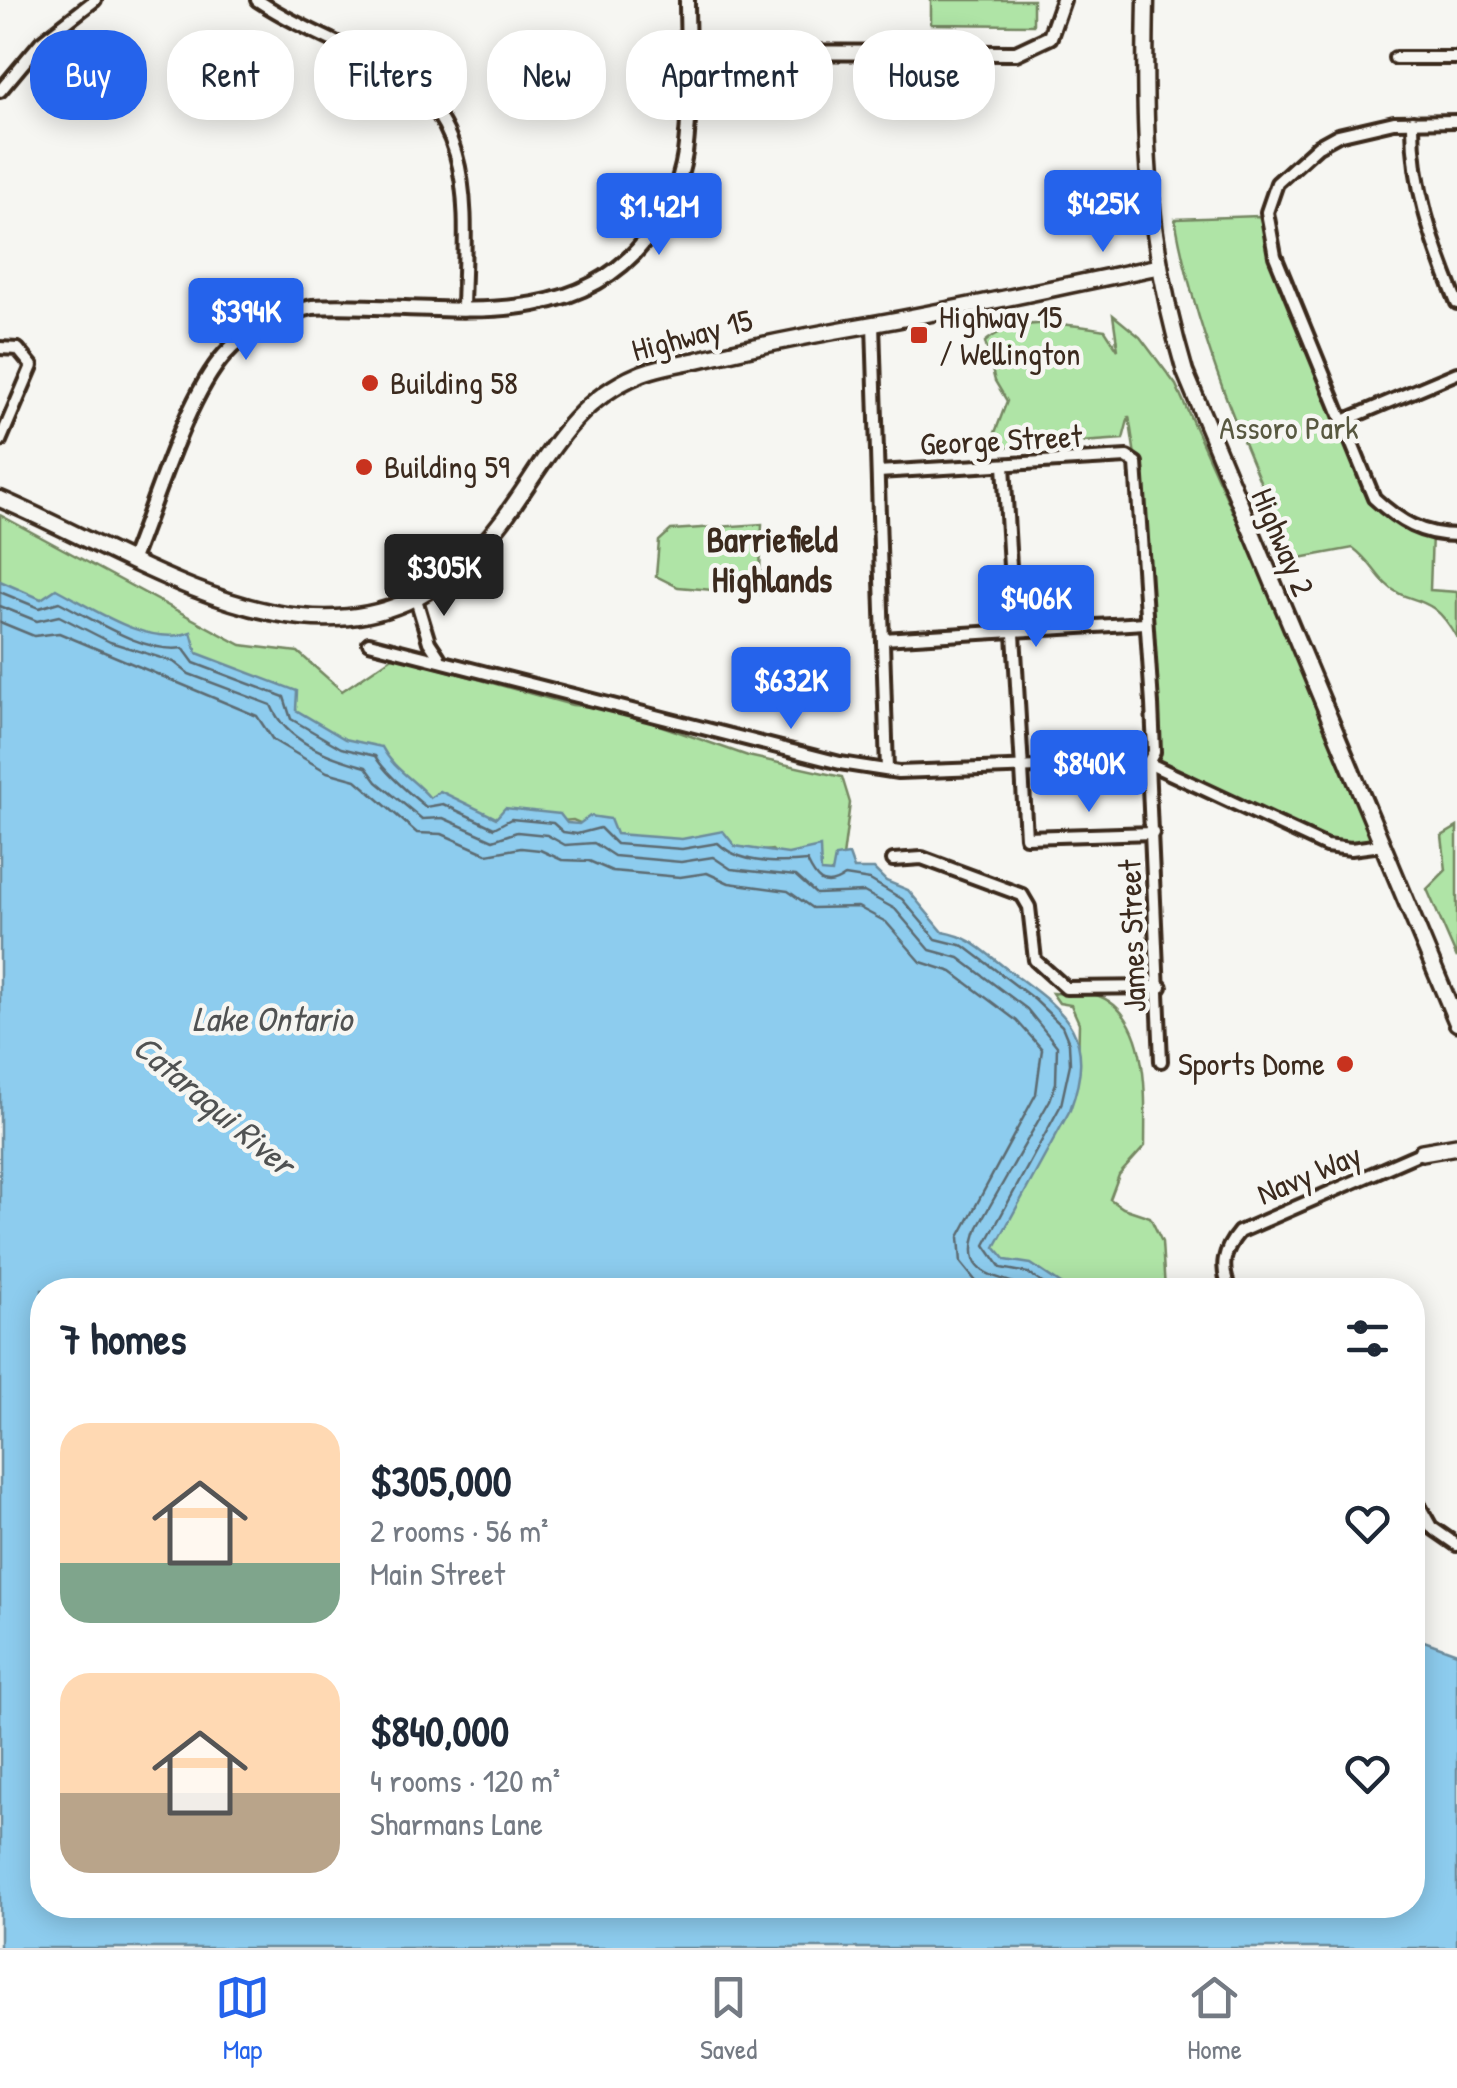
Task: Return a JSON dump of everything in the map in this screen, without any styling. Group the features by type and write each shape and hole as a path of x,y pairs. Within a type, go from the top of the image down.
{"main road":[{"name":"Highway 2","path":"1146,0 1146,188 1158,267 1199,412 1457,1023"},
{"name":"Highway 15","path":"0,499 214,596 278,617 342,621 416,598 457,572 484,545 524,491 553,441 609,390 656,370 771,342 1158,267"},
{"path":"1422,1152 1457,1146"}],"street":[{"path":"0,90 41,42 95,0"},
{"path":"257,0 303,30 388,68 434,109 460,161 466,202 462,308"},
{"path":"687,0 687,30"},
{"path":"833,53 1016,54 1050,37 1063,0"},
{"path":"1395,58 1457,58"},
{"path":"132,559 205,382 225,354 254,329 282,314 312,307 513,308 558,300 612,273 637,252 668,207 680,178 686,120"},
{"path":"1413,121 1417,184 1432,240 1457,304"},
{"path":"1457,121 1364,126 1318,146 1277,183 1268,224 1275,256 1374,498 1395,518 1430,535 1457,535"},
{"path":"873,324 887,770"},
{"path":"0,348 18,349 32,366 2,434"},
{"path":"1343,421 1457,372"},
{"name":"George Street","path":"878,472 1127,457"},
{"name":"James Street","path":"1127,457 1137,468 1154,752 1148,763 1161,1061"},
{"path":"1004,465 1026,837 1153,833"},
{"path":"416,598 429,642 440,658"},
{"path":"883,639 1146,624"},
{"path":"369,643 440,658 787,752 887,770 1148,763 1326,846 1351,850 1382,844"},
{"path":"894,860 922,858 1022,895 1029,907 1035,960 1066,988 1160,988"},
{"name":"Navy Way","path":"1227,1278 1223,1263 1239,1232 1457,1137"},
{"path":"1425,1516 1431,1527 1457,1545"}],"green space":[{"path":"931,0 1033,0 1033,25 931,24"},
{"name":"Assoro Park","path":"1259,216 1365,492 1387,512 1432,533 1430,590 1457,592 1457,638 1438,612 1394,590 1353,548 1294,559 1209,350 1175,219"},
{"path":"1113,315 1140,337 1176,385 1382,845 1339,850 1148,763 1154,752 1137,469 1129,416 1123,439 997,448 993,438 1007,401 995,381 985,342 1011,328 1059,324 1105,330 1118,350"},
{"path":"0,515 241,645 298,652 342,691 394,656 572,705 613,709 748,756 842,777 850,803 842,865 810,886 772,850 721,856 686,839 635,847 573,820 476,829 0,606"},
{"path":"762,524 759,594 678,587 656,576 659,541 671,530"},
{"path":"1457,827 1457,958 1427,889 1446,870 1442,836"},
{"path":"1052,993 1099,996 1116,1007 1136,1041 1144,1084 1145,1146 1119,1175 1110,1199 1150,1217 1162,1242 1164,1278 1024,1278 997,1267 986,1231 1078,1068 1079,1023 1071,1005 1059,1003"}],"water":[{"name":"Lake Ontario","path":"0,581 41,599 56,589 140,631 175,636 191,632 197,653 297,691 296,710 345,739 382,747 430,798 440,791 496,818 505,808 560,814 567,823 579,824 590,816 610,819 616,834 682,839 723,831 735,846 788,854 820,847 821,872 832,873 835,857 849,855 854,869 874,869 886,881 908,890 943,932 975,944 1042,995 1069,1024 1080,1059 1070,1110 995,1247 1006,1260 1031,1264 1052,1278 30,1278 30,1918 1425,1918 1425,1641 1457,1653 1457,1948 0,1948"}],"place":[{"name":"Highway 15 / Wellington","path":"919,335"},
{"name":"Building 58","path":"370,383"},
{"name":"Building 59","path":"364,467"},
{"name":"Sports Dome","path":"1345,1064"}],"district":[{"name":"Barriefield Highlands","path":"772,560"}],"water label":[{"name":"Cataraqui River","path":"214,1105"}]}
